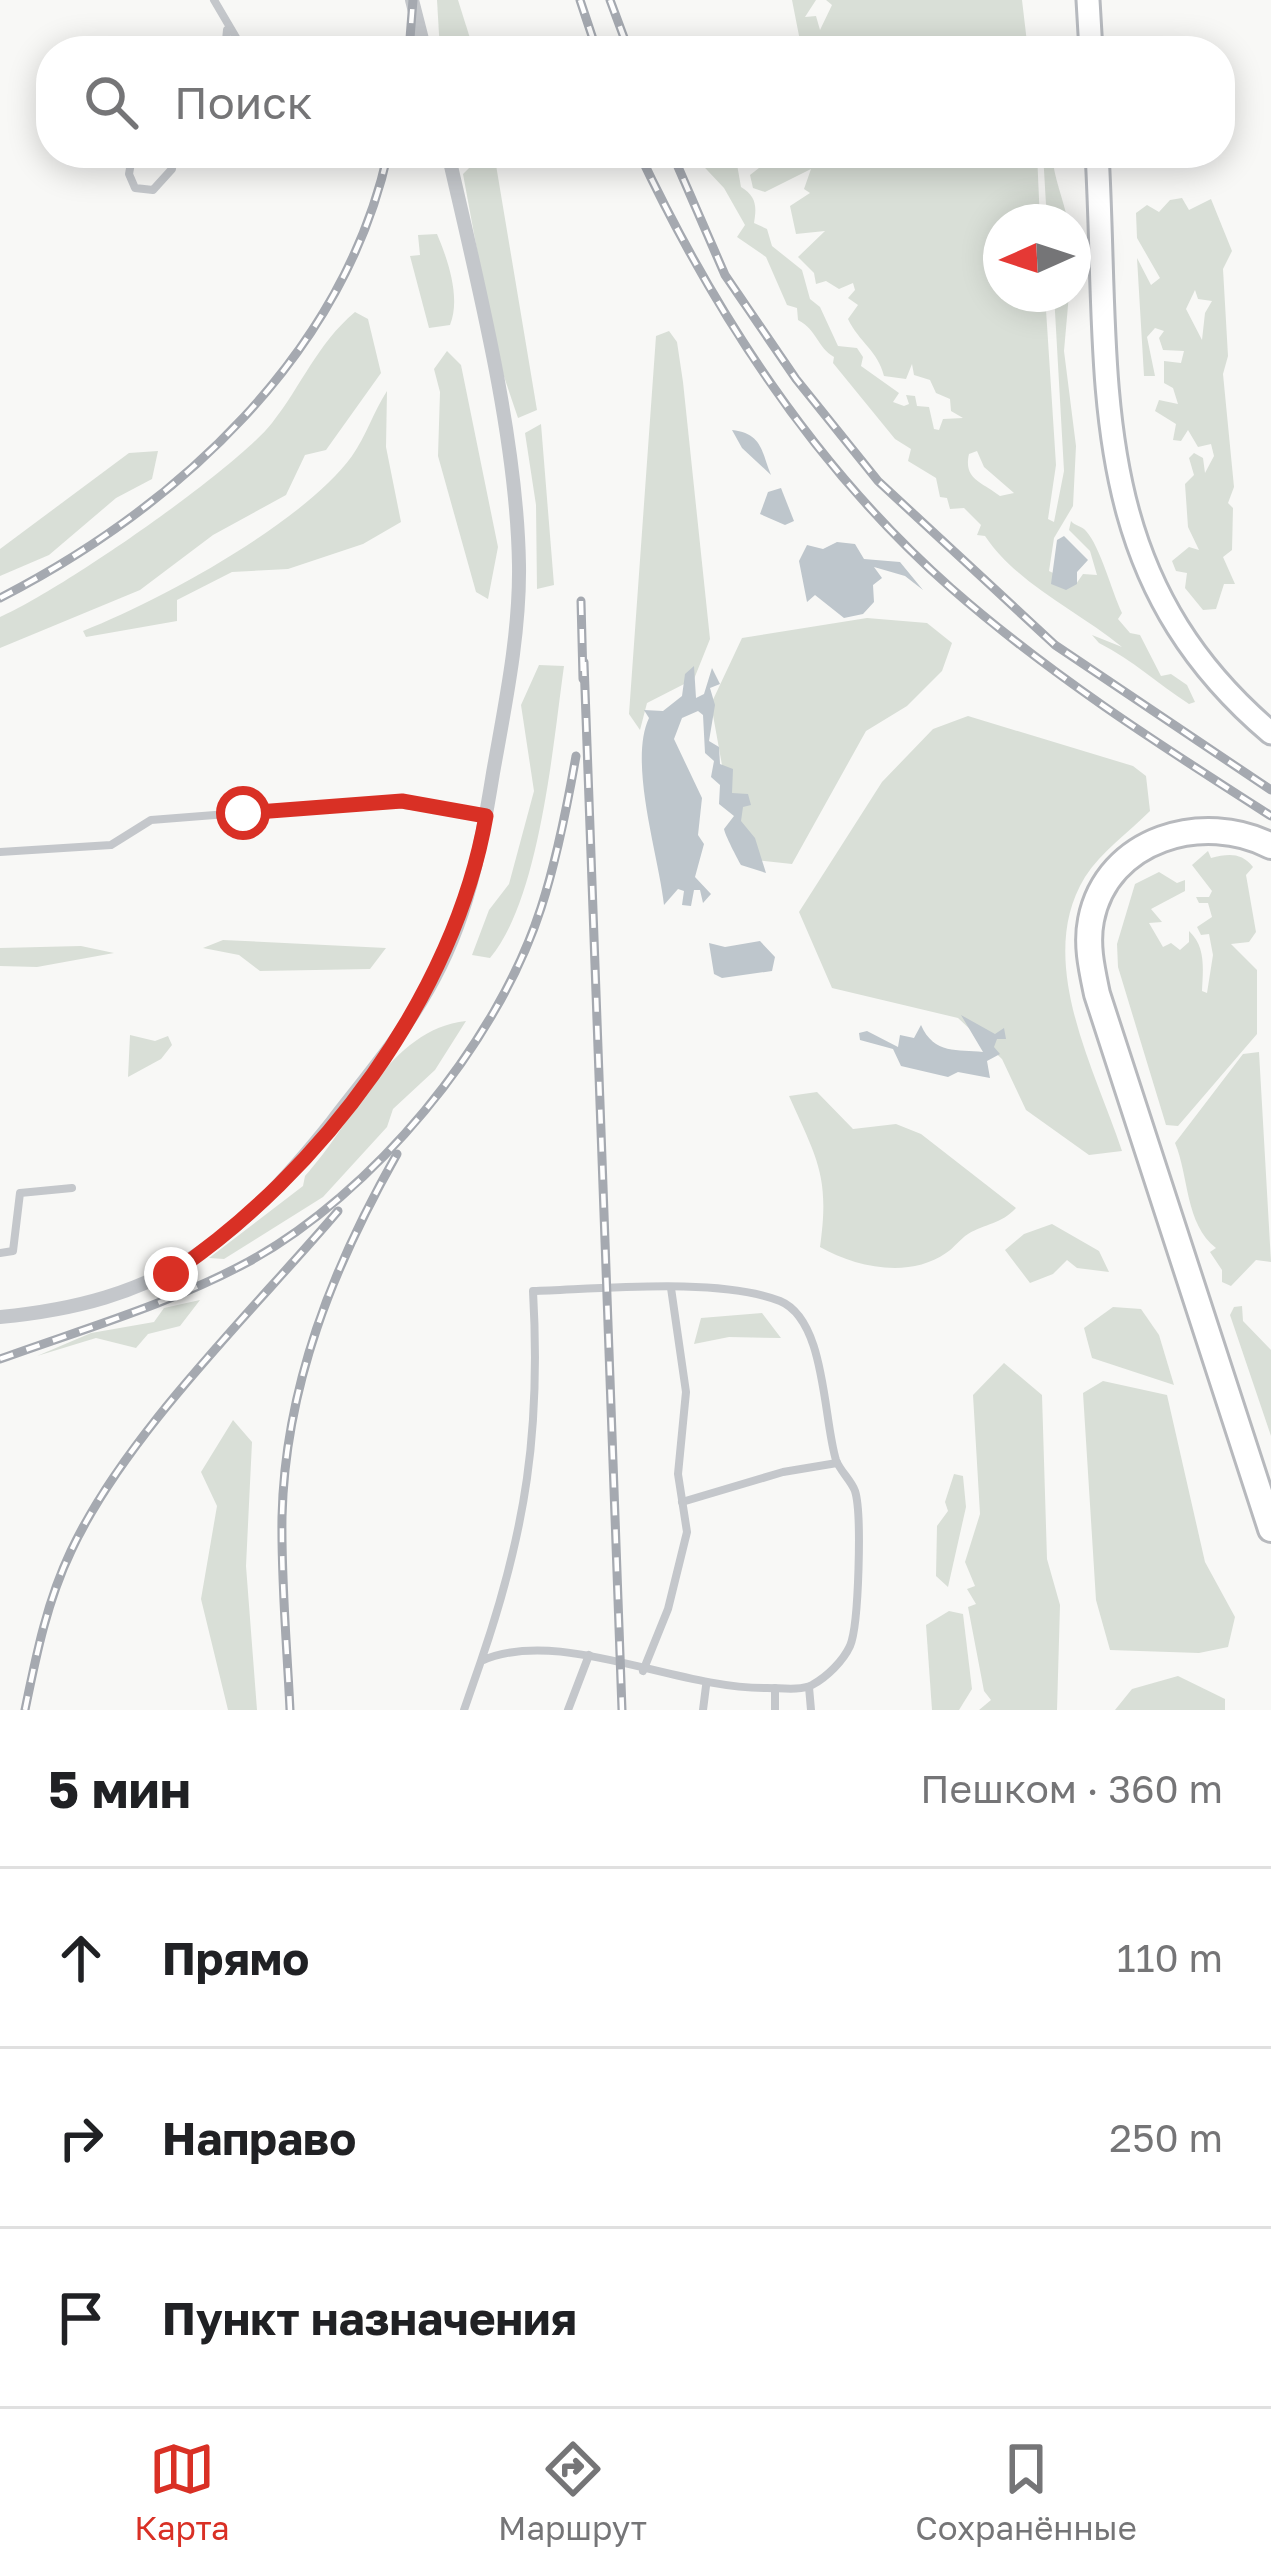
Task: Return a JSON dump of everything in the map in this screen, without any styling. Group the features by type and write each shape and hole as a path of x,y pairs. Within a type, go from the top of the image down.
{"highway":[{"path":"1271,846 1250,835 1203,830 1140,849 1099,896 1089,945 1097,994 1271,1529"}],"main road":[{"path":"1088,1 1089,36"},
{"path":"1098,168 1113,421 1133,540 1180,638 1226,693 1271,733"}],"street":[{"path":"412,0 421,36"},
{"path":"0,1317 79,1306 145,1287 205,1251 275,1186 374,1069 429,989 462,916 486,816 518,610 518,532 451,168"}],"lane":[{"path":"214,0 232,36"},
{"path":"226,36 227,29"},
{"path":"130,168 135,188 153,190 172,168"},
{"path":"0,852 111,845 151,820 379,802 486,816"},
{"path":"0,1253 13,1251 20,1193 72,1188"},
{"path":"643,1671 687,1532 679,1456 686,1392 671,1288"},
{"path":"464,1710 524,1521 536,1346 533,1291 671,1288 780,1301 800,1315 815,1352 837,1463 855,1492 851,1645 834,1669 808,1688 775,1688 706,1685 544,1647 505,1650 481,1661"},
{"path":"682,1502 783,1472 837,1463"},
{"path":"568,1710 589,1655"},
{"path":"703,1710 706,1685"},
{"path":"775,1688 775,1710"},
{"path":"808,1688 811,1710"}],"shaded area":[{"path":"437,0 458,0 469,36 439,36"},
{"path":"792,0 816,0 805,17 816,16 820,30 832,5 826,0 1022,0 1026,36 799,36"},
{"path":"469,168 497,168 537,410 518,418 496,353 463,174"},
{"path":"705,168 738,168 741,187 754,202 754,223 767,229 772,246 802,270 810,299 820,307 838,346 857,348 863,357 861,366 899,393 893,402 904,406 909,404 906,395 915,396 917,406 929,407 934,429 939,430 943,419 963,418 951,411 950,399 936,393 930,380 914,375 912,364 906,379 884,376 848,319 858,305 848,298 855,290 853,283 839,289 826,281 816,284 814,273 798,257 825,231 796,234 790,206 810,193 804,189 811,169 765,192 753,188 750,175 759,168 1038,168 1039,204 983,204 983,312 1046,312 1056,465 1048,519 1054,522 1064,471 1055,312 1067,312 1064,351 1076,446 1073,506 1054,538 1049,571 1076,584 1083,574 1097,575 1090,551 1069,530 1071,521 1084,529 1122,613 1118,619 1130,633 1140,635 1161,676 1171,674 1187,685 1195,702 1189,704 1099,643 1092,635 1122,647 1014,569 985,536 977,535 981,525 964,508 950,509 947,498 940,497 936,478 908,461 911,449 895,439 833,363 834,357 798,320 797,308 787,305 766,257 737,237 745,225 724,188","holes":["977,451 984,467 1014,493 1000,496 976,480 969,470 969,454"]},
{"path":"1044,168 1055,172 1063,204 1046,204"},
{"path":"1182,198 1189,210 1211,199 1232,251 1223,269 1228,356 1223,374 1234,487 1228,503 1233,508 1232,550 1223,557 1235,584 1224,584 1216,609 1203,610 1185,588 1187,573 1176,571 1172,561 1189,547 1199,550 1188,527 1185,484 1194,475 1189,458 1194,453 1203,458 1205,473 1214,456 1211,444 1198,447 1188,430 1181,441 1173,440 1176,424 1155,411 1159,400 1178,404 1173,388 1164,383 1164,361 1181,363 1184,351 1163,350 1159,338 1164,331 1155,328 1147,337 1155,376 1144,376 1137,258 1151,285 1160,278 1137,238 1136,213 1147,205 1159,212 1170,200","holes":["1195,290 1198,299 1212,301 1205,313 1202,340 1186,309"]},
{"path":"437,234 449,267 454,303 450,325 429,328 410,256 420,255 418,235"},
{"path":"355,312 368,319 381,373 326,450 305,455 286,495 213,535 140,590 0,648 0,617 144,529 252,444 283,409 330,338"},
{"path":"669,331 677,342 683,382 710,639 694,679 647,703 640,730 629,714 656,336"},
{"path":"447,351 461,365 498,547 488,599 476,592 438,456 440,392 434,369"},
{"path":"387,391 386,447 401,522 363,544 288,569 232,572 177,600 177,621 86,637 83,631 189,580 300,508 352,456"},
{"path":"541,424 554,585 537,589 536,505 525,433"},
{"path":"732,430 756,440 771,475 742,448"},
{"path":"158,451 152,479 116,498 49,555 0,576 0,549 129,453"},
{"path":"781,488 794,521 785,525 760,514 768,492"},
{"path":"1064,536 1088,560 1077,572 1077,584 1066,590 1051,584 1057,540"},
{"path":"837,542 855,544 864,559 900,562 923,590 905,576 874,567 882,578 873,585 874,602 863,614 844,618 815,595 807,602 799,561 807,545 823,549"},
{"path":"867,618 927,623 952,643 942,671 907,706 866,731 792,864 756,860 729,804 711,704 742,638"},
{"path":"539,665 564,666 542,819 507,932 490,958 472,955 489,910 509,884 534,791 521,705"},
{"path":"694,666 696,698 704,694 712,668 720,684 710,688 715,705 709,741 719,747 720,764 733,769 732,793 748,794 751,805 743,807 741,821 755,838 766,873 741,865 724,829 734,816 719,804 720,785 711,777 714,761 705,753 703,715 698,711 682,718 674,739 702,798 698,835 704,844 695,877 711,894 703,903 700,890 694,890 691,906 682,905 684,891 678,889 664,905 643,784 643,737 649,718 644,710 663,711 682,696 685,674"},
{"path":"968,716 1133,766 1146,776 1150,811 1085,877 1071,909 1065,943 1074,1014 1122,1151 1089,1155 1026,1110 1002,1059 958,1018 832,988 799,912 882,782 933,729"},
{"path":"1208,851 1211,858 1234,855 1253,867 1246,875 1256,932 1249,942 1231,944 1257,970 1257,1034 1178,1126 1166,1125 1118,967 1117,944 1135,884 1159,872 1177,883 1185,880 1185,891 1151,909 1162,922 1149,923 1163,947 1171,943 1180,950 1189,942 1189,931 1194,937 1202,958 1202,991 1207,993 1213,955 1209,934 1201,935 1197,927 1212,917 1208,903 1199,903 1196,897 1209,897 1212,891 1192,865"},
{"path":"223,940 386,948 370,969 260,971 239,955 203,948"},
{"path":"760,941 775,957 772,971 722,978 714,974 709,943 725,947"},
{"path":"81,946 114,953 37,967 0,966 0,948"},
{"path":"961,1015 995,1034 1004,1028 1006,1039 997,1039 994,1047 1000,1054 987,1061 990,1078 958,1072 948,1077 901,1066 893,1049 860,1040 859,1033 867,1031 898,1047 900,1035 914,1038 921,1025 940,1046 983,1052"},
{"path":"466,1021 435,1070 393,1109 387,1127 323,1197 224,1259 209,1258 303,1186 305,1176 394,1060 439,1028"},
{"path":"130,1035 155,1041 168,1036 172,1045 161,1059 128,1077"},
{"path":"1259,1052 1271,1262 1256,1260 1231,1286 1222,1282 1222,1270 1210,1252 1216,1248 1198,1226 1175,1143 1243,1054"},
{"path":"817,1092 853,1129 896,1124 921,1134 1016,1208 968,1234 946,1253 916,1266 865,1265 820,1247 819,1169 789,1096"},
{"path":"1052,1224 1099,1251 1109,1272 1077,1268 1067,1260 1053,1274 1030,1283 1005,1250 1024,1234"},
{"path":"200,1300 180,1326 148,1334 136,1348 96,1338 37,1356 91,1333 154,1322 164,1308"},
{"path":"1242,1306 1243,1321 1271,1350 1271,1436 1230,1315 1234,1307"},
{"path":"1113,1307 1141,1309 1159,1335 1174,1385 1092,1358 1084,1328"},
{"path":"762,1313 781,1338 729,1337 694,1344 701,1318"},
{"path":"1004,1363 1042,1395 1047,1559 1060,1605 1057,1710 979,1710 991,1700 984,1691 968,1607 976,1604 967,1589 975,1586 965,1562 980,1514 973,1395"},
{"path":"1103,1381 1167,1395 1205,1562 1235,1617 1228,1647 1199,1653 1110,1650 1096,1600 1083,1393"},
{"path":"233,1420 252,1442 246,1566 257,1710 228,1710 201,1599 217,1506 201,1472"},
{"path":"954,1474 963,1476 966,1507 948,1587 936,1576 937,1526 948,1511 945,1502"},
{"path":"949,1611 963,1614 972,1689 959,1710 932,1710 926,1625"},
{"path":"1178,1676 1225,1699 1225,1710 1115,1710 1132,1689"}],"railway":[{"path":"410,36 413,0"},
{"path":"580,0 592,36"},
{"path":"610,0 623,36"},
{"path":"0,598 129,519 244,418 292,359 333,295 366,227 384,168"},
{"path":"646,168 701,273 773,387 813,441 902,542 989,620 1066,680 1271,816"},
{"path":"679,168 725,275 796,379 878,481 1055,645 1271,790"},
{"path":"581,601 583,679"},
{"path":"584,662 622,1710"},
{"path":"0,1359 157,1303 248,1262 295,1233 384,1156 462,1062 521,959 552,871 576,756"},
{"path":"290,1710 282,1517 292,1421 333,1284 397,1154"},
{"path":"25,1710 55,1589 95,1507 157,1418 338,1211"}],"route":[{"path":"171,1274 235,1226 305,1156 405,1025 429,989 462,916 477,869 486,816 402,801 243,813"}]}
